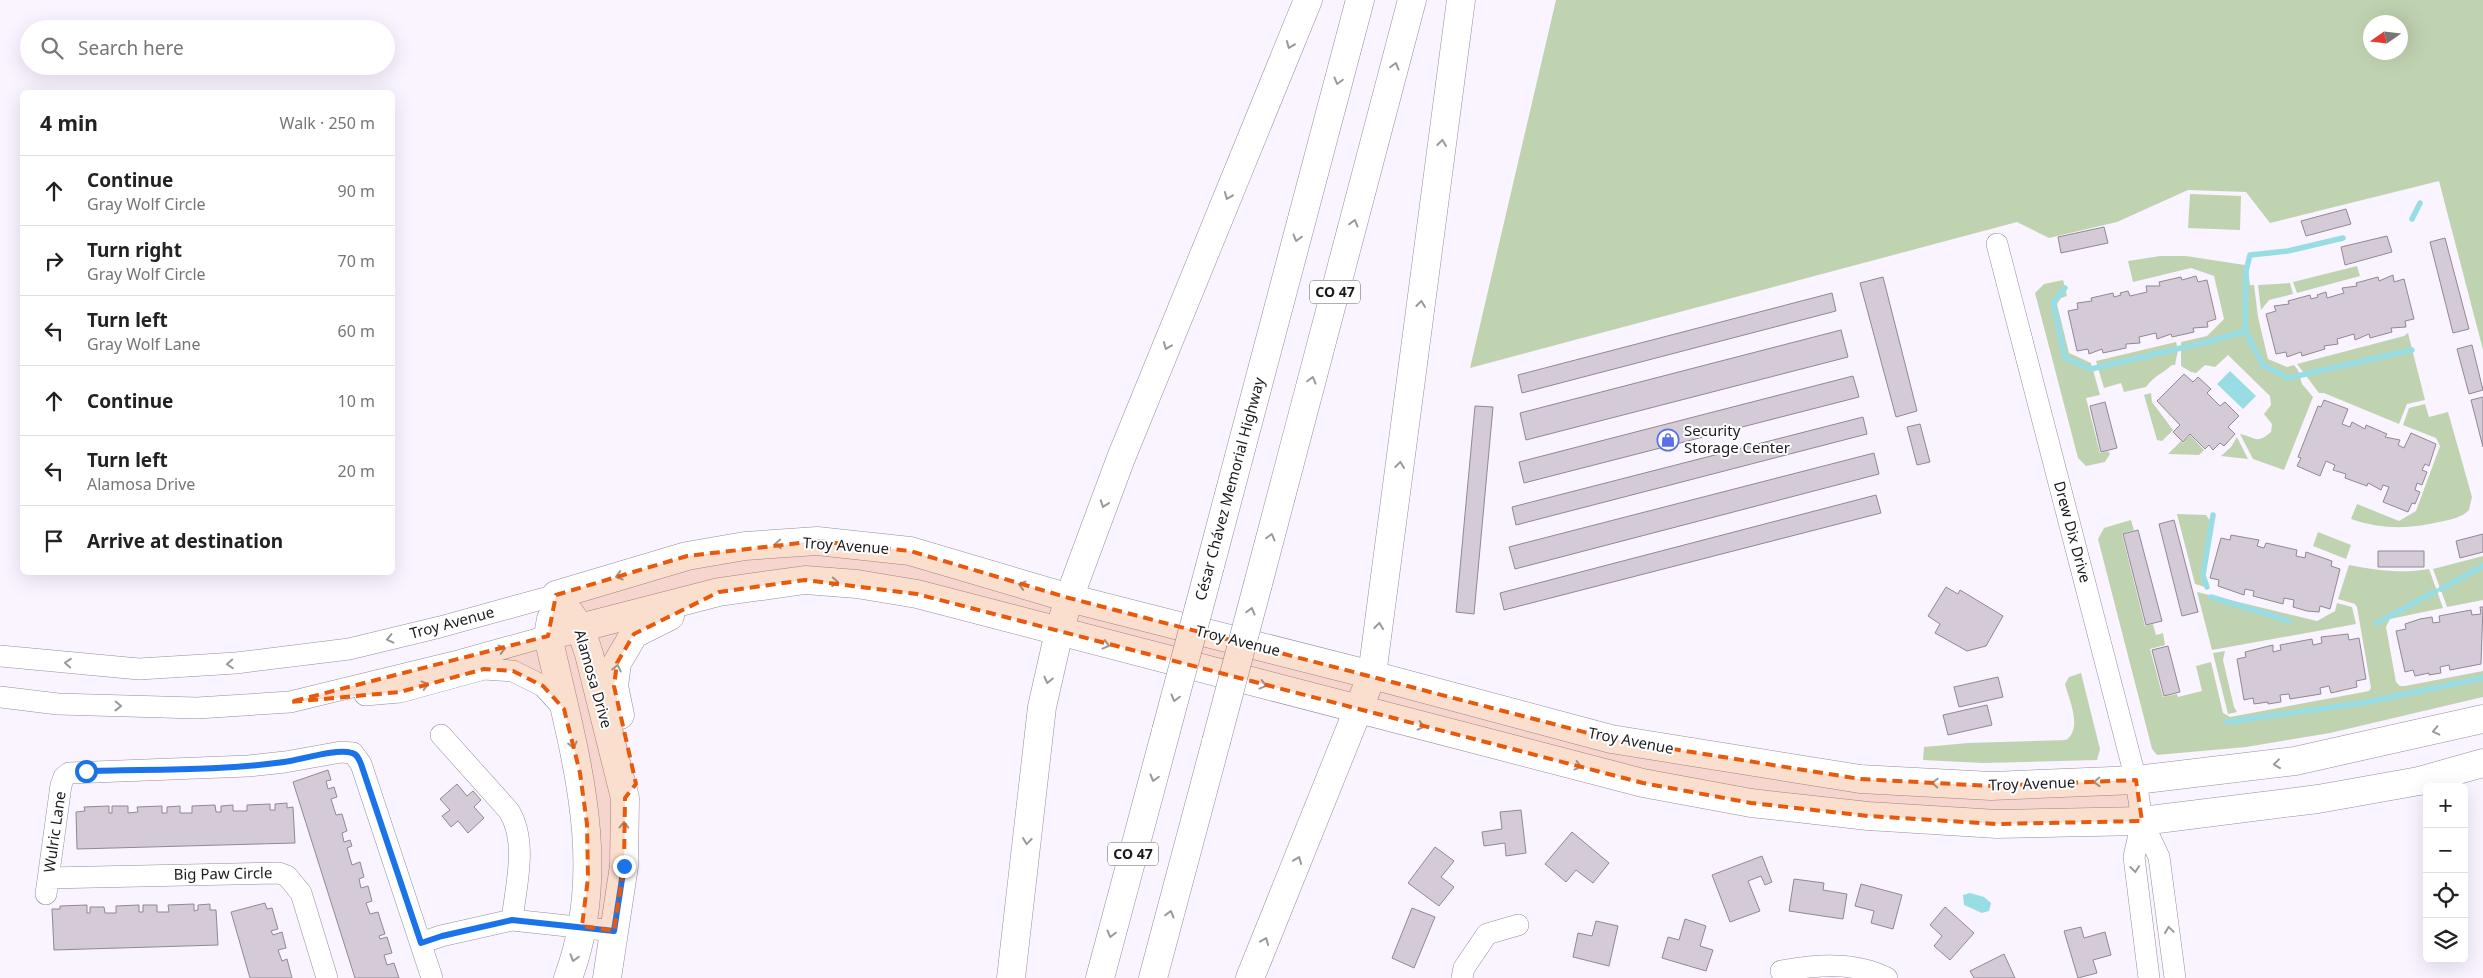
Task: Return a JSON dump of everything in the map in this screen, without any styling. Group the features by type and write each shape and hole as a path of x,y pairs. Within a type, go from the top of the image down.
{"main road":[{"path":"1011,978 1042,707 1059,632 1069,598 1121,458 1308,0"},
{"name":"César Chávez Memorial Highway","path":"1100,978 1360,0"},
{"name":"CO 47","path":"1152,978 1412,0"},
{"path":"1250,978 1372,674 1461,0"},
{"name":"Troy Avenue","path":"556,595 687,556 746,546 817,540 910,551 1069,598 1372,674 1611,739 1860,779 1991,786 2136,780 2295,761 2483,720"},
{"path":"548,636 719,592 804,580 857,584 917,594 1643,783 1750,803 1868,816 1997,824 2142,821 2318,799 2419,780 2483,763"},
{"path":"625,798 636,784 614,686 617,664 634,634 719,592"},
{"name":"Alamosa Drive","path":"556,595 580,627 589,654 625,798 624,866 608,978"},
{"name":"Alamosa Drive","path":"556,595 548,636 580,772 587,824 588,878 582,926 568,978"}],"street":[{"name":"Drew Dix Drive","path":"1997,244 2136,780 2142,821"},
{"name":"Troy Avenue","path":"0,656 139,669 236,664 349,649 440,627 556,595"},
{"path":"290,702 454,662 548,636"},
{"path":"0,697 58,704 197,708 400,692 484,669 513,672 543,686 564,709"},
{"path":"441,735 509,811 516,823 519,838 512,920"},
{"name":"Wulric Lane","path":"47,886 61,786 64,777 69,773 248,766 285,762 341,752 353,753 358,757 361,764 421,943"},
{"path":"2142,821 2134,857 2149,978"},
{"path":"2142,821 2159,857 2175,978"},
{"name":"Big Paw Circle","path":"47,886 279,873 287,876 301,893 327,978"},
{"path":"432,978 421,943 442,936 512,920 582,926 614,931"},
{"path":"1462,978 1464,968 1487,934 1518,924"},
{"path":"1781,972 1807,967 1836,965 1858,968 1887,978"}],"highlighted area":[{"path":"817,541 910,551 1069,598 1611,739 1860,779 1991,786 2136,780 2142,821 1997,824 1868,816 1751,803 1643,783 917,594 805,580 719,592 634,634 617,663 614,686 636,784 625,798 624,866 614,931 582,926 588,878 587,824 580,773 564,709 543,686 513,671 484,669 400,692 290,702 548,636 556,595 687,556"}],"green space":[{"path":"1556,0 2483,0 2483,350 2439,181 2270,223 2246,192 2188,190 2117,222 2049,238 2017,222 1470,368"},
{"path":"2190,194 2241,196 2240,230 2188,228"},
{"path":"2160,256 2186,256 2245,265 2248,268 2250,285 2254,285 2258,317 2268,359 2287,367 2294,365 2298,370 2302,384 2313,397 2284,470 2253,459 2240,434 2259,439 2271,432 2272,424 2264,414 2271,405 2270,396 2228,355 2215,367 2205,365 2196,373 2181,366 2181,342 2207,336 2224,319 2214,276 2191,268 2133,282 2128,261"},
{"path":"2357,266 2360,276 2297,293 2293,282"},
{"path":"2063,280 2067,296 2061,298 2057,304 2069,353 2091,363 2100,395 2086,398 2100,453 2108,451 2110,454 2105,462 2086,466 2078,458 2035,293 2044,284"},
{"path":"2290,283 2293,294 2269,300 2261,310 2258,285"},
{"path":"2408,333 2425,400 2407,404 2399,424 2324,393 2319,393 2297,364 2404,336"},
{"path":"2176,342 2178,350 2175,365 2172,365 2146,387 2124,392 2121,383 2104,388 2096,361"},
{"path":"2151,393 2152,402 2173,430 2162,441 2157,440 2144,395"},
{"path":"2425,404 2429,417 2448,412 2472,497 2469,510 2451,519 2409,527 2386,527 2351,519 2357,504 2399,521 2416,511 2440,446 2436,438 2403,425 2409,408"},
{"path":"2190,435 2204,450 2199,455 2168,454 2181,441 2183,443"},
{"path":"2237,437 2248,459 2221,456 2231,447"},
{"path":"2177,514 2206,515 2210,521 2201,576 2205,587 2195,584"},
{"path":"2131,520 2134,530 2122,534 2145,626 2153,624 2156,635 2163,633 2165,645 2150,649 2163,697 2177,694 2178,697 2202,691 2196,666 2211,662 2223,713 2230,717 2369,691 2371,688 2357,607 2355,604 2338,599 2349,565 2399,571 2429,569 2443,608 2390,619 2386,627 2396,682 2400,686 2405,686 2483,671 2483,697 2330,733 2246,747 2157,755 2152,749 2098,539 2104,528"},
{"path":"2318,532 2351,545 2346,559 2313,546"},
{"path":"2483,556 2483,600 2447,607 2433,569"},
{"path":"2197,592 2317,621 2335,611 2337,603 2352,607 2356,624 2212,650"},
{"path":"2225,651 2223,660 2234,707 2237,712 2228,714 2213,653"},
{"path":"2081,673 2100,749 2097,760 1983,763 1923,760 1924,747 1968,743 2066,740 2074,728 2074,721 2072,706 2065,684 2069,677"}],"water":[{"path":"2230,371 2256,396 2243,409 2217,384"},
{"path":"1970,893 1984,897 1991,903 1989,911 1982,913 1964,905 1963,895"}],"building":[{"path":"2346,209 2351,224 2306,236 2301,221"},
{"path":"2104,227 2108,243 2061,253 2058,237"},
{"path":"2387,236 2392,252 2345,265 2341,247"},
{"path":"2445,238 2469,329 2453,333 2430,242"},
{"path":"2393,275 2394,282 2404,279 2414,319 2405,321 2406,327 2391,328 2392,332 2370,338 2369,334 2355,340 2354,334 2337,339 2338,344 2324,346 2325,349 2302,356 2301,352 2287,357 2286,352 2276,354 2266,314 2276,311 2274,306 2289,304 2288,301 2310,295 2311,299 2326,292 2327,298 2344,293 2342,288 2357,286 2356,283 2378,277 2379,281"},
{"path":"2196,276 2198,282 2207,280 2216,319 2207,322 2208,327 2193,328 2194,332 2172,337 2171,334 2157,339 2156,333 2139,337 2140,343 2126,344 2126,348 2103,353 2102,349 2089,354 2088,349 2077,351 2068,311 2078,309 2077,303 2092,301 2091,298 2113,293 2114,297 2128,291 2130,296 2147,292 2146,286 2160,286 2159,282 2181,277 2182,280"},
{"path":"1883,277 1917,411 1896,417 1860,283"},
{"path":"1832,293 1836,311 1522,393 1518,375"},
{"path":"1841,330 1848,357 1526,440 1520,413"},
{"path":"2472,345 2483,390 2469,394 2457,349"},
{"path":"2184,374 2193,382 2198,377 2211,389 2207,393 2220,406 2225,402 2239,416 2228,427 2235,434 2224,446 2220,443 2213,450 2209,445 2205,449 2190,434 2183,442 2173,432 2180,425 2157,401"},
{"path":"1853,376 1859,397 1524,483 1519,462"},
{"path":"2483,397 2483,447 2471,400"},
{"path":"2324,400 2348,409 2342,424 2350,427 2352,422 2365,429 2366,425 2387,434 2385,437 2400,440 2398,445 2404,448 2411,433 2436,444 2429,466 2425,464 2422,470 2427,472 2422,485 2417,483 2415,490 2420,492 2415,504 2412,503 2408,512 2383,502 2389,487 2383,485 2381,490 2368,483 2367,486 2345,478 2346,474 2333,470 2335,465 2326,461 2320,476 2297,466 2301,458 2298,457 2318,406 2321,407"},
{"path":"2105,402 2117,448 2101,452 2090,406"},
{"path":"1475,406 1493,407 1474,614 1456,612"},
{"path":"1863,417 1867,434 1516,525 1512,507"},
{"path":"1920,424 1930,462 1917,465 1907,427"},
{"path":"1874,453 1879,474 1515,569 1509,547"},
{"path":"1876,495 1881,513 1504,610 1500,593"},
{"path":"2174,520 2198,612 2182,616 2159,524"},
{"path":"2138,530 2162,621 2146,625 2123,534"},
{"path":"2483,534 2483,552 2460,558 2456,541"},
{"path":"2231,535 2259,540 2257,546 2264,548 2266,543 2297,550 2296,556 2305,558 2306,552 2332,561 2331,566 2340,569 2330,609 2320,606 2319,612 2307,611 2293,607 2294,600 2284,598 2283,604 2253,596 2254,591 2245,589 2244,595 2218,586 2219,580 2210,578 2221,538 2230,540"},
{"path":"2378,551 2424,551 2424,567 2378,567"},
{"path":"1946,587 1958,594 1960,590 2003,616 1986,646 1967,651 1935,633 1940,624 1928,616"},
{"path":"2480,607 2483,607 2481,664 2450,670 2449,665 2440,667 2441,673 2429,675 2429,673 2415,676 2413,670 2405,672 2396,631 2406,629 2405,624 2420,619 2432,617 2433,623 2440,622 2439,616 2471,610 2472,615 2481,614"},
{"path":"2348,634 2349,640 2359,638 2366,679 2356,681 2357,687 2331,693 2329,686 2320,688 2321,694 2290,699 2289,694 2280,695 2281,702 2268,704 2268,702 2254,704 2253,698 2244,700 2237,659 2246,657 2245,652 2273,645 2273,652 2281,650 2280,645 2312,639 2313,645 2322,643 2321,637"},
{"path":"2168,646 2180,692 2164,696 2152,650"},
{"path":"1998,677 2003,697 1959,707 1954,687"},
{"path":"1987,705 1992,725 1948,735 1943,715"},
{"path":"328,770 331,780 326,781 328,789 334,787 337,797 331,799 336,815 342,814 347,831 342,833 344,842 350,840 352,846 347,848 352,865 360,862 364,877 359,879 361,888 368,886 372,901 366,903 370,914 378,912 385,934 379,936 380,939 387,937 392,953 384,955 387,965 394,963 399,978 355,978 293,782"},
{"path":"457,784 467,796 473,791 481,800 474,807 484,818 468,833 458,821 451,827 442,816 450,810 440,799"},
{"path":"287,803 287,808 293,807 295,843 77,849 76,812 85,811 84,807 109,806 109,813 112,813 112,806 128,806 128,813 138,812 137,807 162,806 162,813 167,813 167,807 180,806 180,813 192,813 192,806 215,805 216,812 221,812 221,806 233,805 233,811 247,811 247,805 270,804 270,810 275,810 275,804"},
{"path":"1521,810 1526,853 1506,856 1505,843 1484,846 1482,832 1502,829 1500,812"},
{"path":"1572,832 1609,863 1593,883 1576,870 1566,882 1545,864"},
{"path":"1435,847 1454,861 1441,877 1454,887 1439,906 1408,883"},
{"path":"1762,856 1772,882 1765,885 1761,876 1748,881 1760,911 1730,922 1712,875"},
{"path":"1794,879 1824,883 1823,890 1847,894 1843,919 1789,911"},
{"path":"1861,884 1902,895 1893,929 1871,923 1874,911 1855,906"},
{"path":"265,903 267,909 272,908 278,929 271,931 273,935 282,932 286,948 278,950 282,961 287,959 292,978 250,978 231,912"},
{"path":"194,904 194,911 198,910 198,905 210,904 210,910 216,910 218,945 54,950 52,909 60,909 60,906 87,905 87,913 90,913 90,907 104,907 105,913 116,913 116,906 139,905 139,912 143,912 143,905 157,905 157,912 169,912 168,905"},
{"path":"1945,907 1974,933 1950,960 1934,946 1942,936 1930,925"},
{"path":"1412,908 1435,917 1414,968 1392,958"},
{"path":"1685,919 1706,926 1700,946 1713,950 1706,971 1662,958 1668,937 1679,940"},
{"path":"1596,921 1618,926 1609,966 1573,957 1578,933 1592,936"},
{"path":"2081,927 2084,938 2105,932 2111,955 2093,960 2097,973 2078,978 2064,931"},
{"path":"2004,954 2015,978 1974,978 1970,971"}],"waterway":[{"path":"2412,219 2420,203"},
{"path":"2065,288 2053,302 2065,358 2091,369 2211,341 2245,331 2246,271 2250,255 2288,251 2343,238"},
{"path":"2245,331 2263,365 2288,378 2412,350"},
{"path":"2207,587 2203,575 2213,515"},
{"path":"2441,589 2483,566"},
{"path":"2377,623 2436,591"},
{"path":"2211,597 2289,621"},
{"path":"2227,722 2362,703 2483,678"}],"place":[{"name":"Security Storage Center","path":"1668,440"}],"route":[{"path":"86,771 248,766 285,762 341,752 353,753 358,757 361,764 421,943 442,936 512,920 582,926 614,931 624,866"}]}
